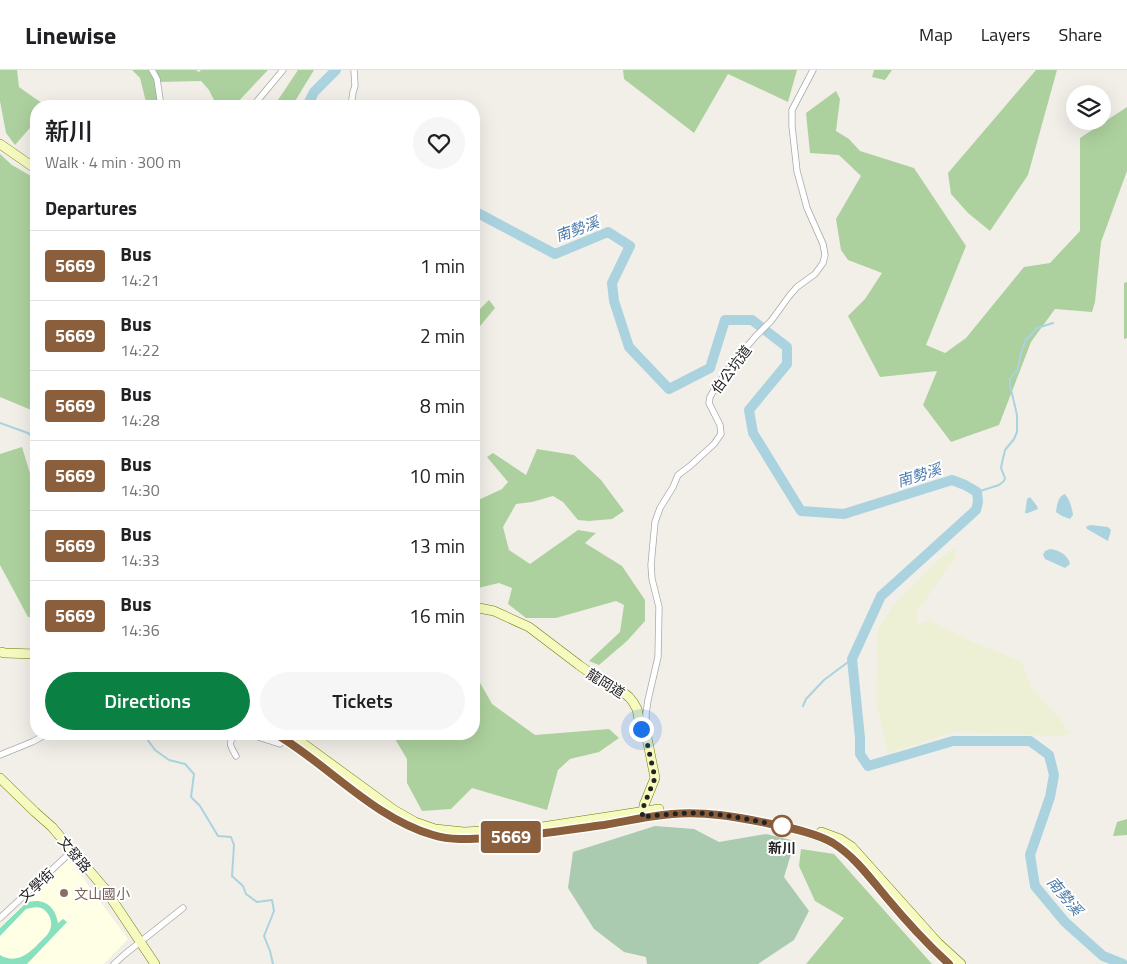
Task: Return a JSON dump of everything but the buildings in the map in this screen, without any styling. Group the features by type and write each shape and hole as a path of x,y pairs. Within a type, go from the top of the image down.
{"street":[{"path":"152,70 157,79 160,100"},
{"path":"258,100 283,70"},
{"path":"352,100 355,86 354,70"},
{"name":"伯公坑道","path":"646,738 648,700 658,657 659,607 650,566 655,522 660,508 678,475 714,444 721,434 720,424 709,403 710,397 732,364 771,321 797,287 815,274 823,263 823,244 807,208 798,171 792,126 792,110 813,70"},
{"path":"0,144 30,165"},
{"name":"龍岡道","path":"480,608 494,611 529,627 579,665 615,686 633,702 637,709 641,729 646,738 655,778 642,814"},
{"path":"0,652 30,654"},
{"path":"0,755 36,740"},
{"path":"231,740 230,745 236,756"},
{"path":"268,740 280,744 284,740"},
{"path":"292,740 341,776 415,822 464,836 529,832 672,808 697,807 787,821 840,839 852,847 938,943 961,964"},
{"name":"文發路","path":"0,779 52,827 105,889 155,964"},
{"path":"642,814 697,813 723,815 786,827 815,835 831,842 859,864 907,921 949,964"},
{"name":"文學街","path":"0,918 72,851"},
{"path":"114,964 183,908"}],"shaded area":[{"path":"955,547 955,558 917,612 917,625 929,620 969,640 1022,662 1032,689 1057,715 1071,734 1054,736 953,732 888,754 876,701 878,630 892,607 939,559"},
{"path":"655,826 694,829 719,842 766,834 795,841 784,877 809,911 794,940 758,964 647,964 646,957 624,952 594,929 568,888 573,852"},
{"name":"文山國小","path":"69,859 128,939 104,964 0,964 0,927"}],"green space":[{"path":"0,70 17,70 19,87 37,100 30,100 30,128 15,145 6,133 0,101"},
{"path":"132,70 196,70 199,72 201,70 268,70 240,100 214,100 209,90 201,81 159,82 161,100 146,100 140,78"},
{"path":"298,70 314,70 296,100 278,100"},
{"path":"623,70 797,70 788,102 728,74 694,133 624,79"},
{"path":"874,70 892,70 885,80 872,77"},
{"path":"1036,70 1057,70 1028,175 990,231 968,213 951,194 948,173"},
{"path":"836,91 840,99 836,131 849,139 860,151 914,168 966,246 926,345 945,353 966,338 1024,267 1050,263 1080,231 1080,138 1092,130 1111,130 1111,118 1127,107 1127,171 1101,242 1095,302 1092,312 1055,309 1031,342 999,425 951,442 923,405 937,371 880,377 848,316 865,299 882,273 848,260 841,250 836,219 861,176 839,155 810,153 806,113"},
{"path":"0,154 12,165 30,176 30,410 0,397"},
{"path":"1127,282 1127,338 1124,339 1124,283"},
{"path":"489,300 495,308 480,326 480,309"},
{"path":"22,447 30,473 30,617 28,617 0,565 0,454"},
{"path":"537,449 574,455 601,480 624,511 612,519 578,520 563,502 553,496 516,504 503,527 509,550 530,564 578,530 596,533 585,543 622,566 645,600 645,621 627,641 599,665 589,661 620,632 624,605 616,601 556,618 526,618 508,604 512,588 499,583 480,588 480,499 502,489 508,482 487,457 493,453 526,475"},
{"path":"480,683 492,704 535,735 609,729 619,738 599,752 570,759 558,770 547,810 472,788 451,809 422,811 407,783 407,759 396,740 480,740"},
{"path":"1127,819 1127,835 1113,836 1117,822"},
{"path":"801,849 834,854 932,964 806,964 844,918 815,901 799,866"},
{"path":"41,901 51,907 56,914 58,923 63,919 67,922 27,964 0,964 0,955 11,959 26,955 49,932 51,922 49,915 44,910 36,907 26,909 0,936 0,928 27,902"}],"water":[{"path":"1065,494 1073,515 1070,519 1056,512 1059,499"},
{"path":"1030,497 1038,509 1025,513 1027,499"},
{"path":"1090,525 1108,527 1111,530 1108,541 1087,529 1086,527"},
{"path":"1050,549 1063,553 1070,564 1065,568 1045,559 1043,555 1045,551"}],"waterway":[{"name":"南勢溪","path":"310,100 314,92 336,70"},
{"name":"南勢溪","path":"480,214 555,254 608,232 630,246 612,283 614,301 629,347 669,389 710,368 725,320 752,320 787,347 787,364 749,410 753,433 801,511 844,514 952,480 977,492 978,502 976,510 881,596 852,659 860,754 868,766 953,741 1030,741 1049,755 1054,775 1050,797 1030,855 1035,886 1065,922 1103,956 1123,964"},
{"path":"977,492 999,485 1004,481 1005,478 1001,468 1005,450 1017,432 1017,415 1010,379 1018,369 1025,341 1037,328 1053,323"},
{"path":"0,423 30,435"},
{"path":"803,706 806,699 824,680 852,659"},
{"path":"148,740 155,750 169,760 185,764 194,774 191,797 200,806 218,836 231,837 234,845 232,876 243,886 246,894 257,902 272,900 274,911 264,936 273,964"}],"bus line":[{"name":"5669","path":"286,740 393,818 415,830 435,836 464,839 530,836 642,817 697,813 748,819 815,835 831,842 859,864 907,921 949,964"}],"place":[{"name":"新川","path":"782,826"},
{"name":"文山國小","path":"64,893"}],"route":[{"path":"641,729 646,738 655,778 644,805 642,817 697,813 723,815 786,827 782,826"}]}
